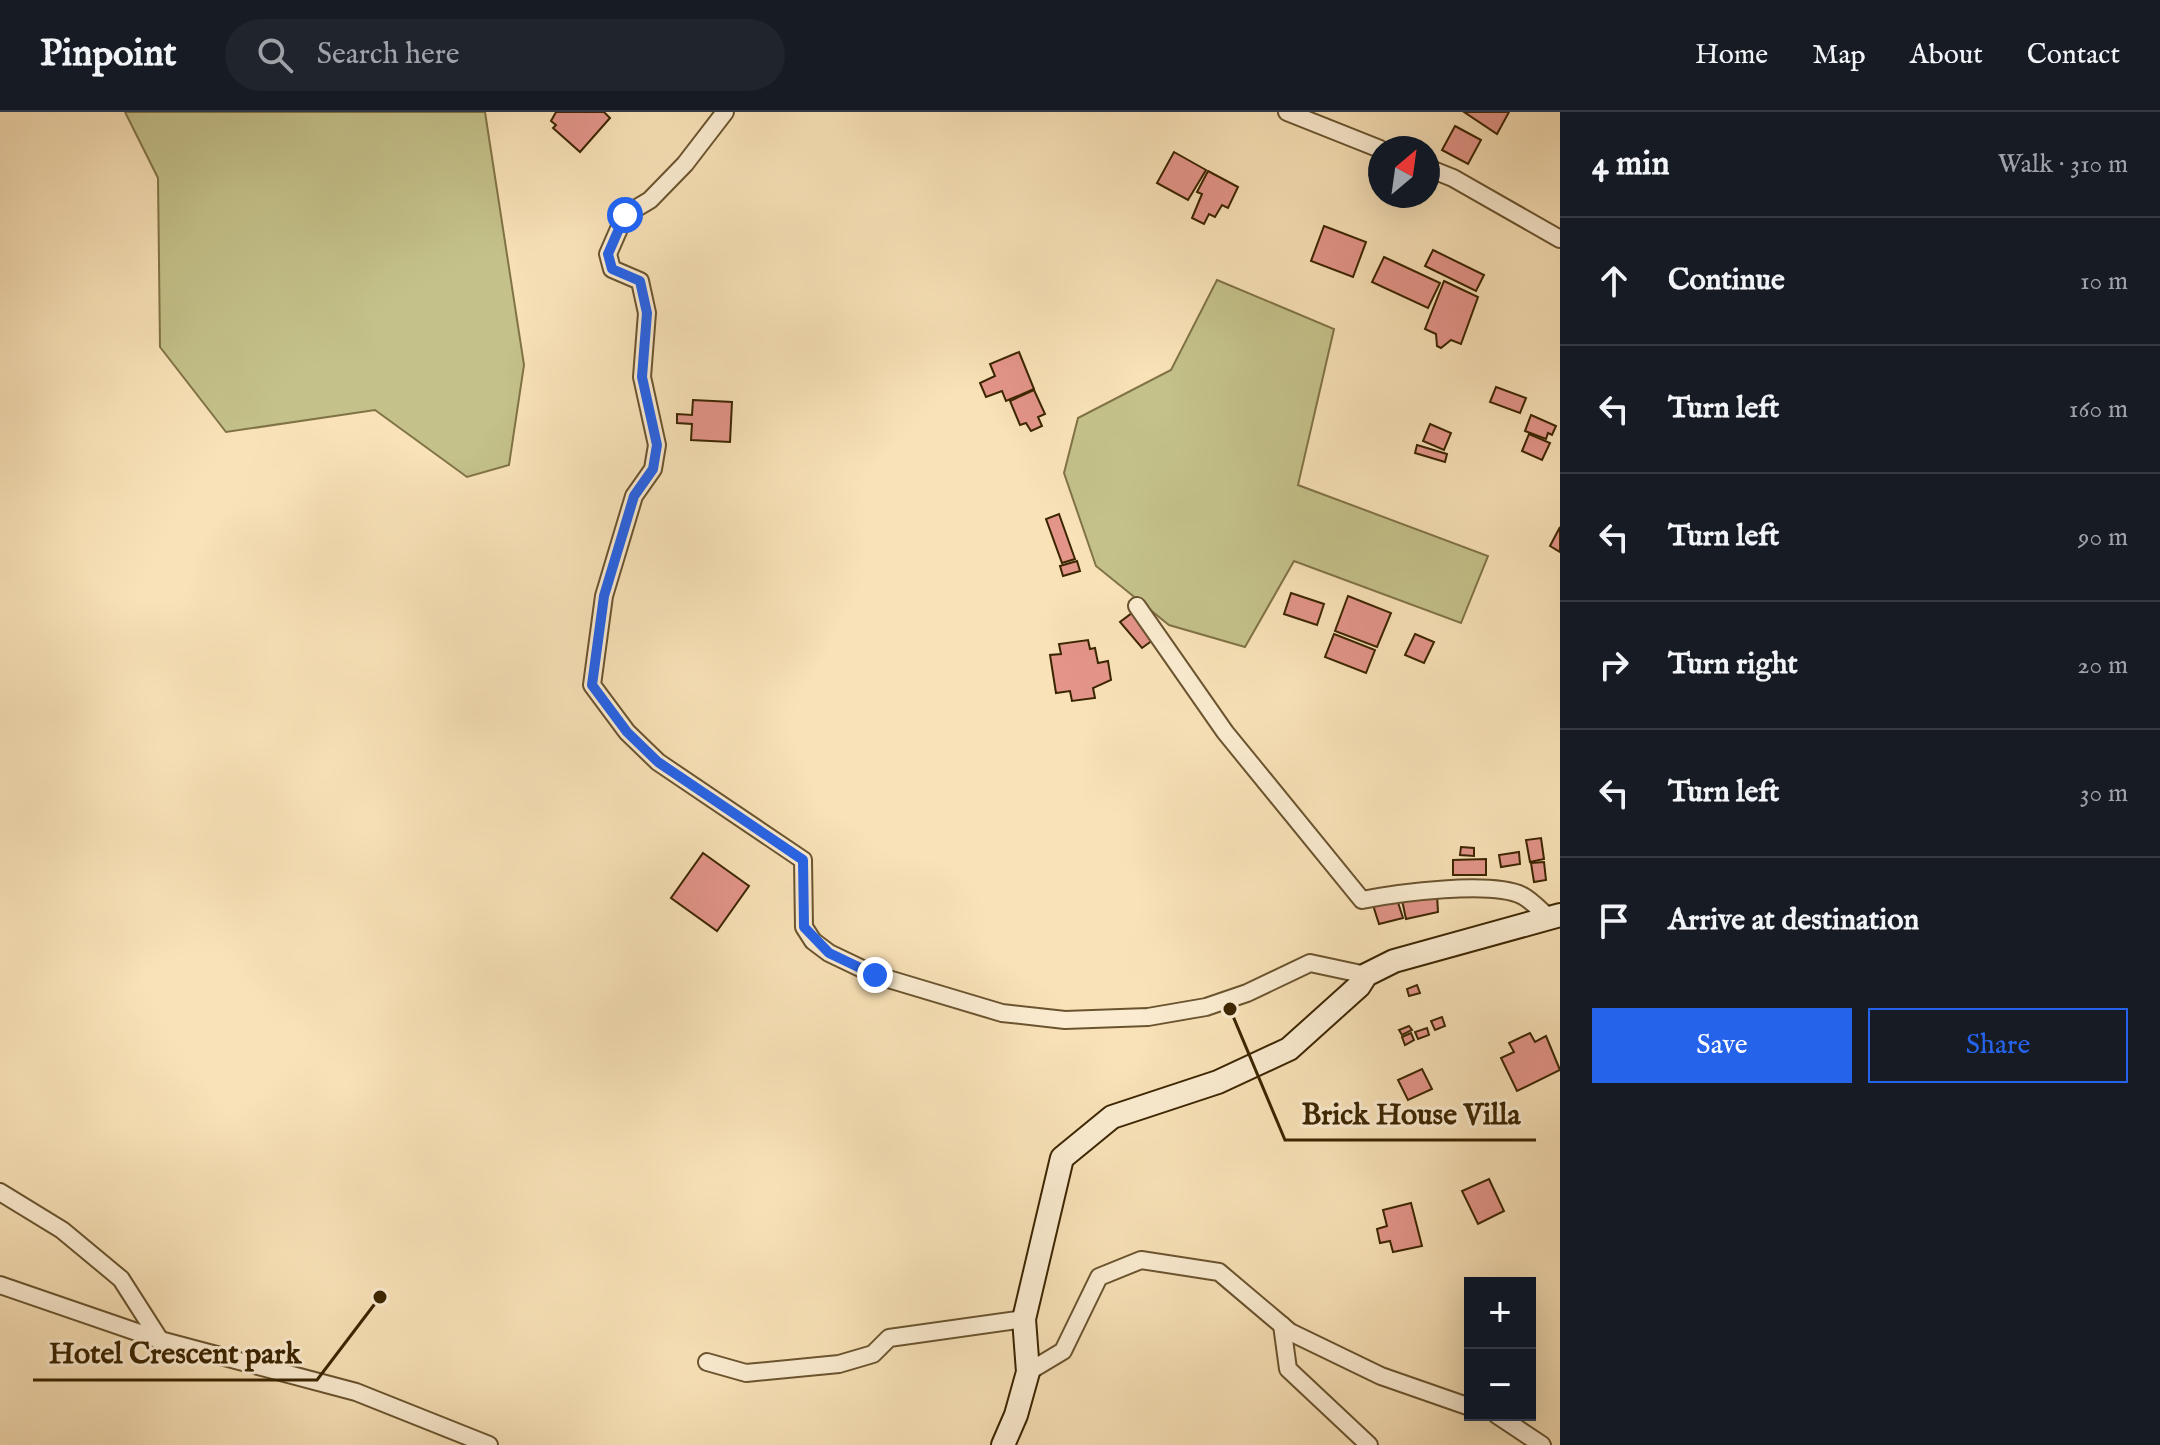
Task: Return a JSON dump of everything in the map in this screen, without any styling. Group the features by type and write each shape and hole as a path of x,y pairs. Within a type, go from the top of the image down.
{"main road":[{"path":"1003,1445 1016,1415 1028,1372 1024,1319 1062,1158 1112,1117 1218,1082 1289,1049 1359,986 1366,975 1394,961 1554,915"}],"street":[{"path":"725,112 685,164 650,200 625,215 608,254 612,269 640,281 647,313 642,377 657,445 653,469 634,496 604,596 592,685 606,705 658,762 803,860 804,927 829,953 875,975 1002,1013 1065,1020 1148,1017 1206,1007 1310,963 1366,975"},
{"path":"1287,112 1368,144"},
{"path":"1440,173 1560,239"},
{"path":"1137,606 1233,742 1362,900 1401,893 1430,893 1455,887 1522,895 1554,915"},
{"path":"0,1192 62,1230 121,1279 160,1340"},
{"path":"1028,1372 1063,1351 1099,1277 1141,1260 1219,1272 1282,1325 1381,1376 1464,1405"},
{"path":"0,1285 160,1340 356,1392 489,1445"},
{"path":"707,1362 746,1373 839,1364 873,1354 889,1338 1024,1319"},
{"path":"1282,1325 1288,1369 1369,1445"},
{"path":"1506,1421 1542,1445"}],"shaded area":[{"path":"125,112 485,112 524,365 509,465 467,477 375,410 226,432 160,347 158,178"},
{"path":"1217,280 1334,329 1298,485 1488,556 1461,623 1294,561 1245,647 1169,625 1096,566 1064,473 1078,418 1171,370"}],"building":[{"path":"556,112 604,112 610,118 580,152 553,128 556,125 551,121"},
{"path":"1464,112 1509,112 1497,134"},
{"path":"1455,126 1481,140 1468,164 1442,150"},
{"path":"1174,152 1206,170 1188,200 1157,183"},
{"path":"1208,171 1238,187 1228,208 1222,205 1215,217 1209,214 1204,224 1192,218 1202,194 1197,192"},
{"path":"1324,226 1366,242 1353,277 1311,261"},
{"path":"1433,250 1484,275 1476,291 1425,266"},
{"path":"1384,257 1440,283 1428,308 1372,282"},
{"path":"1444,281 1478,297 1461,344 1451,340 1441,348 1437,346 1436,334 1425,329"},
{"path":"1019,352 1034,389 1006,401 1002,391 986,397 980,383 995,376 990,364"},
{"path":"1496,387 1526,398 1520,413 1490,402"},
{"path":"1034,390 1045,414 1038,417 1042,426 1031,431 1026,423 1020,425 1010,401"},
{"path":"693,400 732,402 730,442 691,440 692,424 677,423 677,414 692,415"},
{"path":"1531,415 1556,426 1552,435 1548,433 1546,439 1525,431"},
{"path":"1430,424 1451,433 1444,450 1423,441"},
{"path":"1529,434 1550,443 1542,460 1522,451"},
{"path":"1417,445 1447,454 1445,462 1415,453"},
{"path":"1059,514 1075,559 1062,563 1046,519"},
{"path":"1560,527 1560,552 1550,546"},
{"path":"1077,561 1080,571 1063,576 1060,566"},
{"path":"1291,593 1324,604 1317,625 1284,614"},
{"path":"1348,596 1391,613 1377,647 1335,631"},
{"path":"1136,610 1157,637 1142,648 1120,622"},
{"path":"1334,634 1375,650 1366,673 1325,657"},
{"path":"1415,634 1434,642 1424,663 1405,655"},
{"path":"1088,640 1090,649 1095,648 1098,663 1108,661 1111,680 1093,688 1095,698 1072,701 1070,691 1056,693 1050,655 1061,654 1059,644"},
{"path":"1541,838 1544,859 1530,862 1526,840"},
{"path":"1461,847 1474,848 1474,856 1460,855"},
{"path":"1519,852 1520,864 1501,867 1499,855"},
{"path":"703,853 749,886 717,931 671,898"},
{"path":"1486,859 1486,875 1453,875 1453,860"},
{"path":"1544,862 1546,880 1534,882 1531,863"},
{"path":"1437,895 1438,912 1406,919 1402,900"},
{"path":"1396,896 1403,918 1379,924 1372,902"},
{"path":"1417,985 1420,993 1409,996 1407,989"},
{"path":"1442,1017 1445,1026 1435,1030 1431,1021"},
{"path":"1409,1026 1412,1030 1402,1035 1399,1030"},
{"path":"1427,1028 1429,1035 1418,1039 1415,1032"},
{"path":"1411,1033 1414,1040 1405,1045 1402,1037"},
{"path":"1530,1033 1535,1042 1546,1036 1560,1070 1517,1091 1501,1058 1514,1052 1509,1043"},
{"path":"1422,1069 1432,1089 1408,1100 1398,1080"},
{"path":"1489,1179 1504,1211 1478,1224 1462,1191"},
{"path":"1411,1203 1422,1246 1393,1252 1390,1241 1380,1243 1377,1229 1387,1226 1383,1210"}],"place":[{"name":"Brick House Villa","path":"1230,1009"},
{"name":"Hotel Crescent park","path":"380,1297"}],"route":[{"path":"625,215 608,254 612,269 640,281 647,313 642,377 657,445 653,469 634,496 604,596 592,685 627,732 658,762 803,860 804,927 813,941 829,953 875,975"}]}
